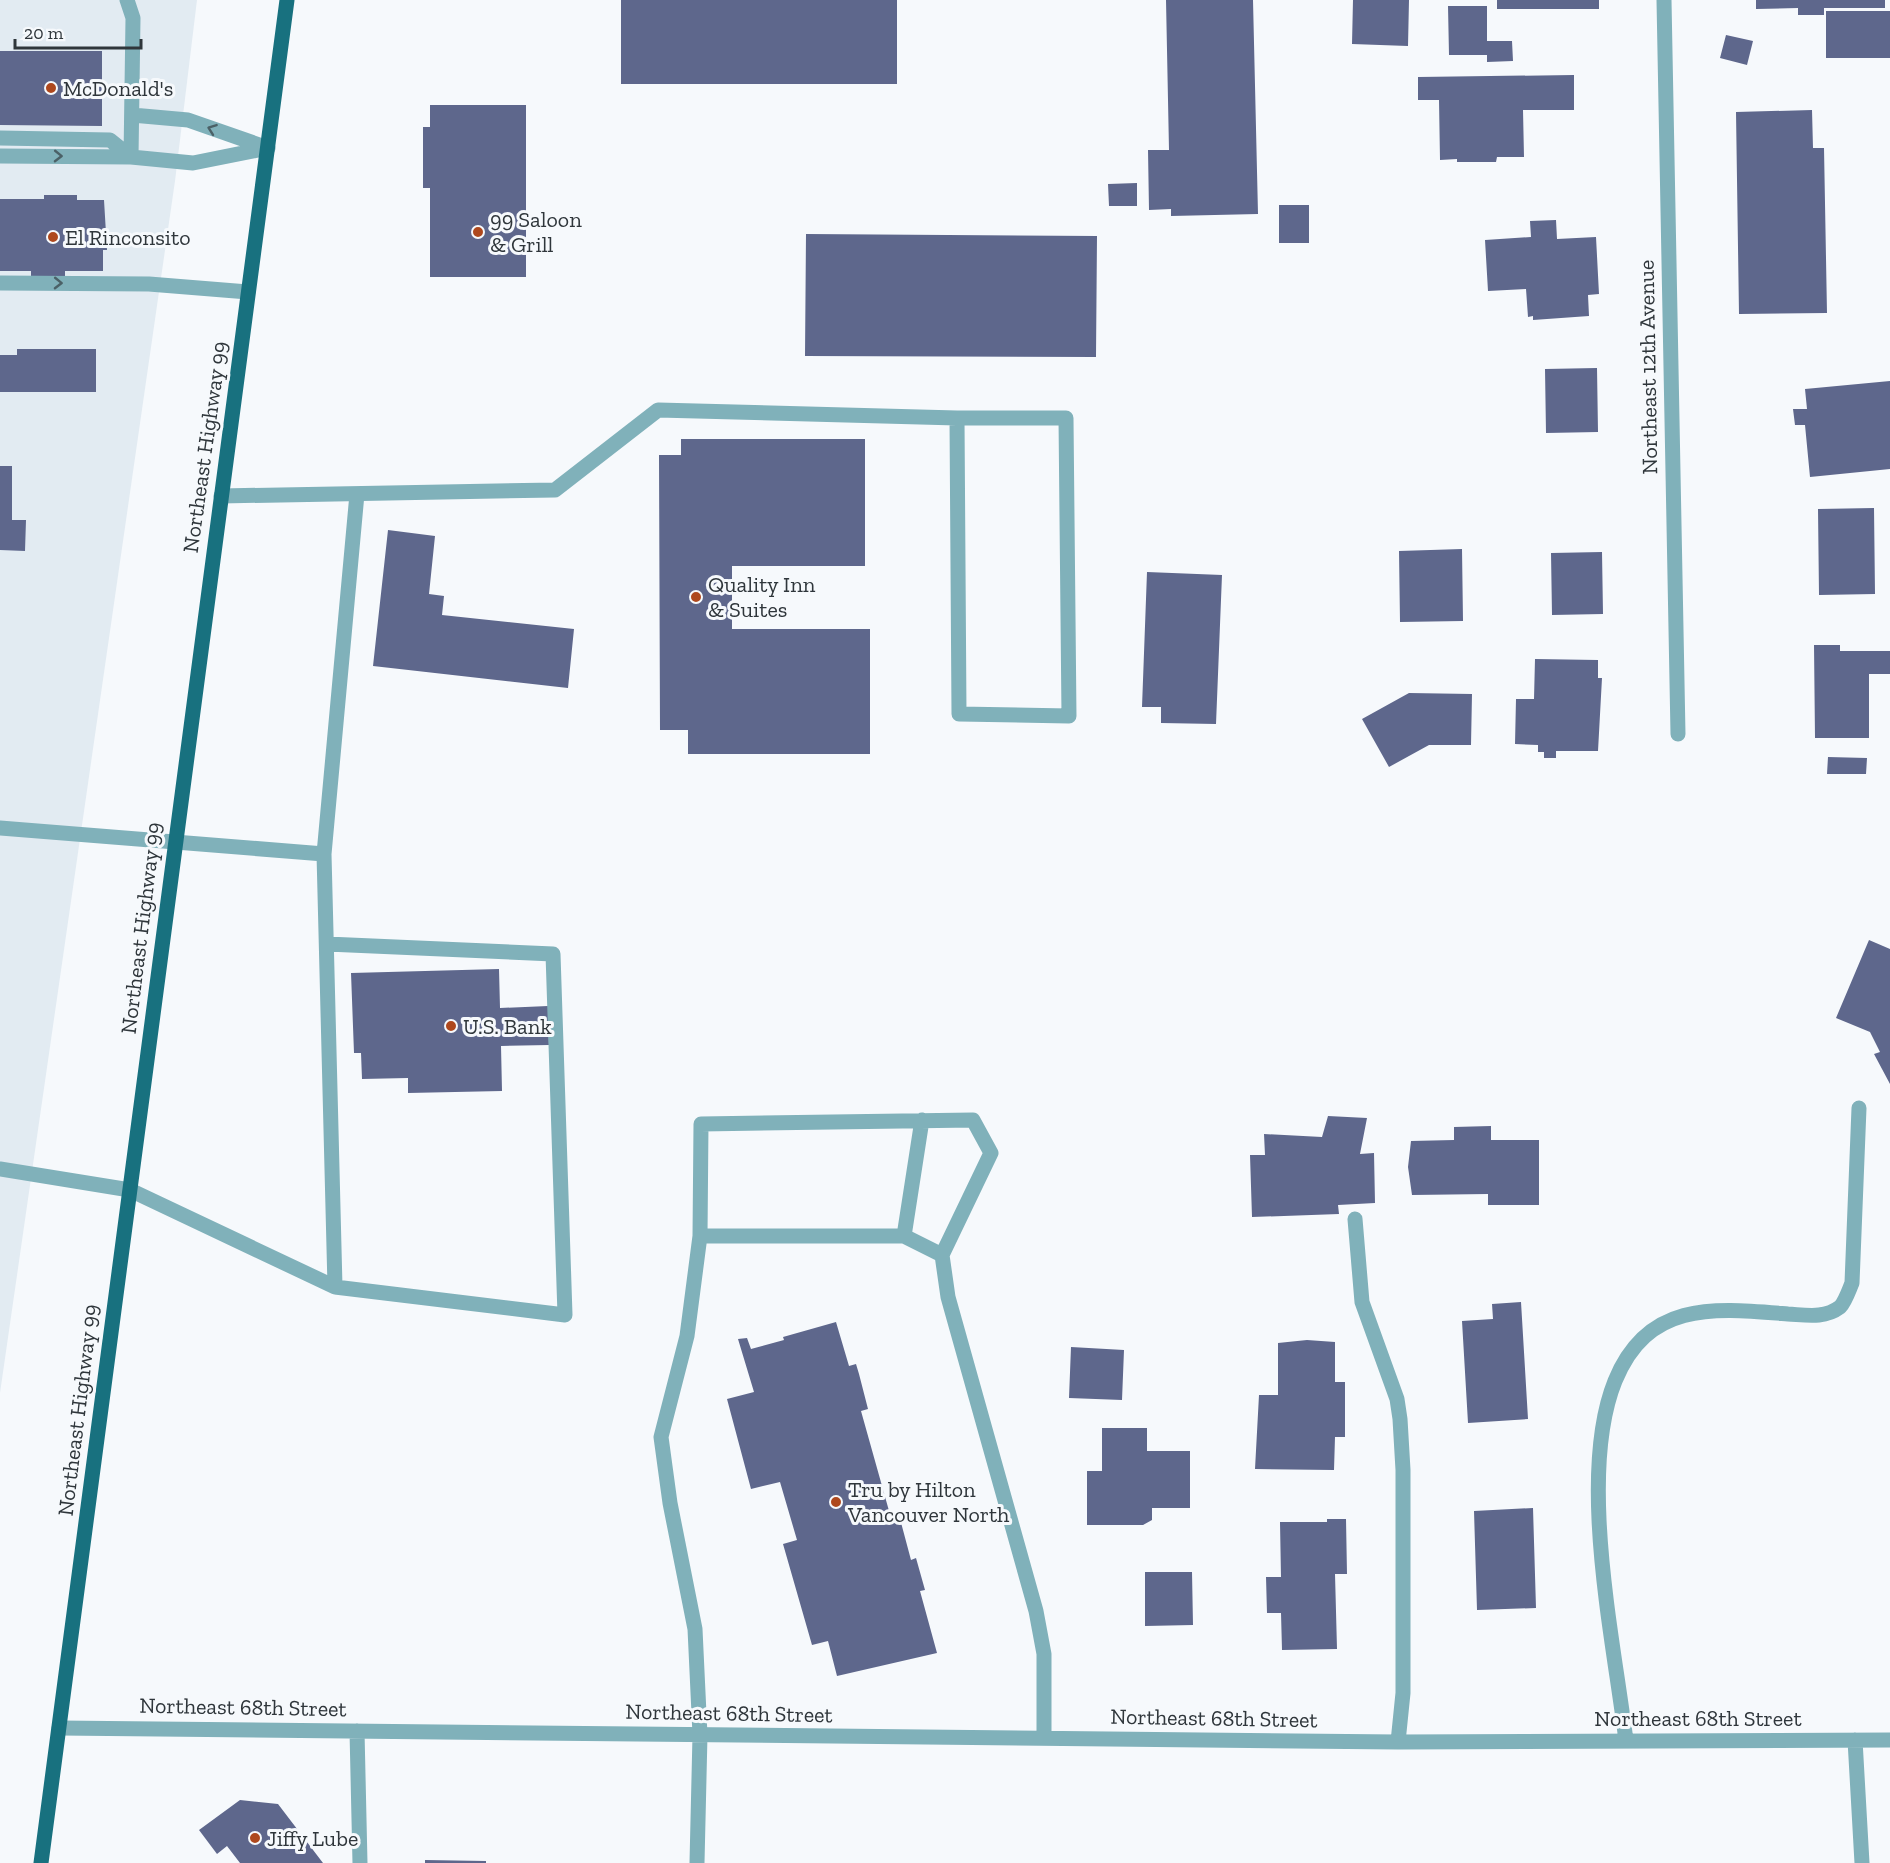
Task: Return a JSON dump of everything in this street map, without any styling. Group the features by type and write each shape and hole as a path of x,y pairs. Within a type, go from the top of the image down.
{"main road":[{"name":"Northeast Highway 99","path":"41,1863 287,0"}],"street":[{"path":"127,0 133,18 131,157"},
{"name":"Northeast 12th Avenue","path":"1664,0 1678,734"},
{"path":"132,115 188,120 268,148"},
{"path":"0,138 110,140 131,157"},
{"path":"0,156 131,157 193,163 268,148"},
{"path":"0,283 149,284 248,292"},
{"path":"221,496 555,490 658,410 957,418 1066,418 1069,716 959,714 957,418"},
{"path":"335,1287 324,854 357,494"},
{"path":"0,828 324,854"},
{"path":"0,1169 129,1190 335,1287 565,1315 552,954 327,944"},
{"path":"1626,1741 1605,1573 1598,1476 1601,1440 1615,1381 1639,1342 1658,1325 1680,1315 1708,1309 1821,1316 1841,1306 1852,1283 1859,1108"},
{"path":"697,1863 700,1735 695,1629 670,1503 662,1437 687,1336 700,1236 701,1124 973,1119 991,1153 942,1255 948,1297 1036,1611 1044,1654 1044,1738"},
{"path":"904,1236 922,1120"},
{"path":"1355,1219 1362,1302 1397,1399 1401,1419 1403,1693 1398,1742"},
{"path":"700,1236 904,1236 942,1255"},
{"name":"Northeast 68th Street","path":"59,1728 1398,1742 1890,1740"},
{"path":"357,1731 360,1863"},
{"path":"1855,1740 1862,1863"}],"shaded area":[{"path":"0,0 197,0 175,181 0,1393"}],"building":[{"path":"621,0 897,0 897,84 621,84"},
{"path":"1166,0 1253,0 1258,214 1171,216 1171,209 1149,210 1148,150 1169,150"},
{"path":"1353,0 1409,0 1408,46 1352,44"},
{"path":"1497,0 1599,0 1599,9 1497,9"},
{"path":"1756,0 1885,0 1885,8 1824,8 1824,15 1798,15 1798,8 1756,9"},
{"path":"1448,6 1487,6 1487,41 1512,41 1513,61 1487,62 1487,55 1449,55"},
{"path":"1826,11 1890,11 1890,58 1826,58"},
{"path":"1726,35 1753,41 1747,65 1720,58"},
{"name":"McDonald's","path":"0,51 102,51 102,126 0,125"},
{"path":"1574,75 1574,110 1523,110 1524,157 1497,157 1496,162 1440,160 1439,100 1418,100 1418,77"},
{"name":"99 Saloon & Grill","path":"430,105 526,105 526,277 430,277 430,188 423,188 423,127 430,127"},
{"path":"1812,110 1813,148 1824,148 1827,313 1739,314 1736,112"},
{"path":"1137,183 1137,206 1109,206 1108,184"},
{"name":"El Rinconsito","path":"44,195 77,195 77,200 104,200 107,250 103,250 103,271 65,271 65,277 31,276 31,271 0,271 0,199 44,199"},
{"path":"1279,205 1309,205 1309,243 1279,243"},
{"path":"1556,220 1557,239 1596,237 1599,294 1588,295 1589,316 1533,320 1533,316 1528,317 1526,289 1488,291 1485,240 1531,237 1530,221"},
{"path":"806,234 1097,236 1096,357 805,356"},
{"path":"17,349 96,349 96,392 0,392 0,355 17,355"},
{"path":"1597,368 1598,432 1546,433 1545,369"},
{"path":"1890,381 1890,469 1810,477 1805,425 1795,425 1793,409 1807,409 1805,389"},
{"name":"Quality Inn & Suites","path":"681,439 865,439 865,566 732,566 732,629 870,629 870,754 688,754 688,730 660,730 659,455 681,455"},
{"path":"0,466 12,466 12,520 26,520 25,551 0,550"},
{"path":"1874,508 1875,594 1819,595 1818,509"},
{"path":"388,530 435,536 429,594 444,596 442,615 574,629 568,688 373,666"},
{"path":"1462,549 1463,621 1400,622 1399,551"},
{"path":"1602,552 1603,614 1552,615 1551,553"},
{"path":"1147,572 1222,575 1216,724 1161,723 1161,707 1142,707"},
{"path":"1814,645 1840,645 1840,651 1890,651 1890,674 1869,674 1869,738 1815,738"},
{"path":"1535,659 1598,660 1598,678 1602,678 1598,751 1556,751 1556,758 1544,758 1544,752 1538,752 1538,745 1515,744 1516,699 1534,699"},
{"path":"1409,693 1472,694 1471,745 1429,745 1389,767 1362,719"},
{"path":"1828,757 1867,758 1866,774 1827,774"},
{"path":"1869,940 1890,949 1890,1084 1874,1054 1880,1052 1870,1032 1836,1018"},
{"name":"U.S. Bank","path":"499,969 500,1008 548,1006 549,1045 501,1046 502,1091 408,1093 408,1078 362,1079 361,1053 354,1053 351,973"},
{"path":"1328,1116 1367,1118 1360,1154 1374,1153 1375,1203 1338,1205 1339,1214 1252,1217 1250,1155 1265,1155 1264,1134 1322,1137"},
{"path":"1491,1126 1491,1140 1539,1140 1539,1205 1488,1205 1488,1194 1412,1195 1408,1167 1411,1141 1454,1140 1454,1127"},
{"path":"1521,1302 1528,1419 1468,1423 1462,1321 1493,1319 1492,1304"},
{"name":"Tru by Hilton Vancouver North","path":"836,1322 849,1366 856,1364 859,1374 868,1409 861,1411 891,1518 899,1515 911,1560 916,1558 925,1590 920,1591 937,1653 837,1676 828,1641 812,1645 783,1544 797,1540 780,1482 751,1489 727,1399 754,1392 738,1339 747,1338 751,1349"},
{"path":"1307,1340 1335,1342 1335,1382 1345,1382 1345,1437 1335,1437 1334,1470 1255,1469 1259,1395 1278,1395 1278,1343"},
{"path":"1071,1347 1124,1350 1122,1400 1069,1398"},
{"path":"1102,1428 1147,1428 1147,1451 1190,1451 1190,1508 1152,1508 1152,1520 1143,1525 1087,1525 1087,1471 1102,1471"},
{"path":"1533,1508 1536,1608 1477,1610 1474,1511"},
{"path":"1327,1519 1346,1519 1347,1574 1335,1574 1337,1649 1282,1650 1281,1613 1267,1613 1266,1577 1281,1577 1280,1522 1327,1522"},
{"path":"1145,1572 1192,1572 1193,1625 1145,1626"},
{"name":"Jiffy Lube","path":"240,1800 278,1804 323,1863 240,1863 227,1846 217,1854 199,1830"},
{"path":"425,1860 486,1861 486,1863 425,1863"}],"place":[{"name":"McDonald's","path":"51,88"},
{"name":"99 Saloon & Grill","path":"478,232"},
{"name":"El Rinconsito","path":"53,237"},
{"name":"Quality Inn & Suites","path":"696,597"},
{"name":"U.S. Bank","path":"451,1026"},
{"name":"Tru by Hilton Vancouver North","path":"836,1502"},
{"name":"Jiffy Lube","path":"255,1838"}]}
